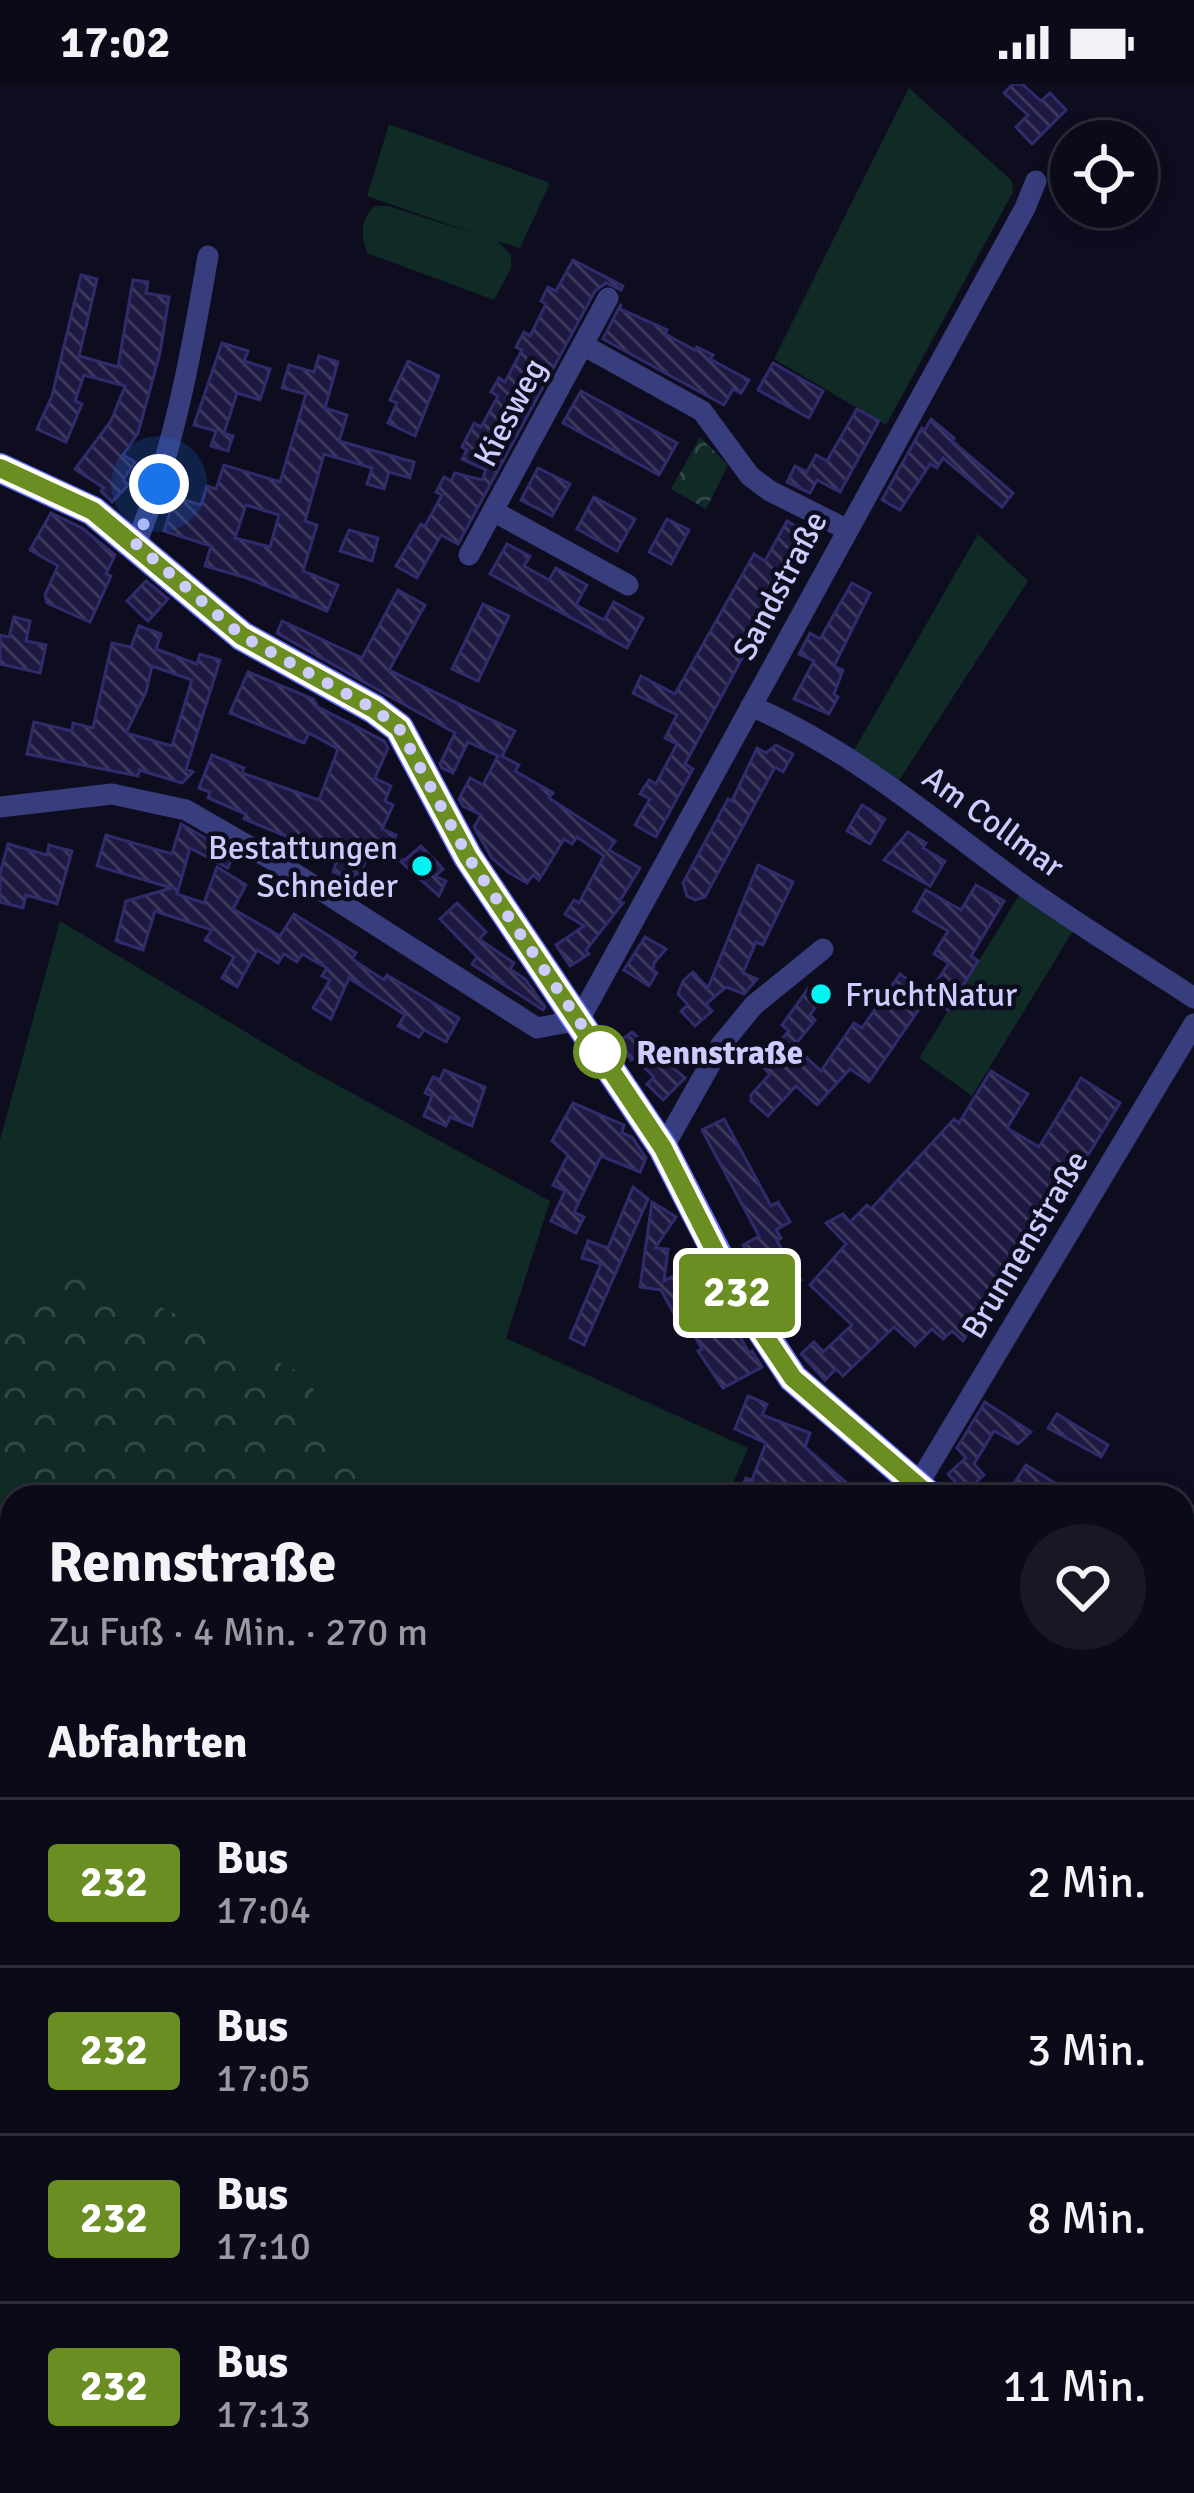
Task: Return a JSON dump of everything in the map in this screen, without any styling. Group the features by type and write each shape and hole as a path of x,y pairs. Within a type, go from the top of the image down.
{"street":[{"name":"Sandstraße","path":"580,1020 1036,181"},
{"path":"136,544 170,454 208,256"},
{"name":"Kiesweg","path":"469,555 608,298"},
{"name":"Kiesweg","path":"584,345 703,411 750,476 846,530"},
{"path":"0,468 70,498 136,544 242,636 374,709 399,728 468,857 663,1148 736,1293 793,1378 912,1485"},
{"name":"Kiesweg","path":"493,511 628,585"},
{"name":"Am Collmar","path":"751,706 803,729 856,761 1030,890 1194,998"},
{"path":"0,807 112,794 186,810 283,866 537,1028 580,1020"},
{"path":"663,1148 721,1045 754,1005 823,949"},
{"name":"Brunnenstraße","path":"924,1485 1194,1024"}],"green space":[{"path":"909,88 1012,181 1013,192 886,425 774,359"},
{"path":"389,124 550,183 520,248 497,241 511,255 511,268 494,300 367,253 363,228 374,206 388,206 482,236 367,196"},
{"path":"700,437 728,465 706,509 671,489"},
{"path":"978,534 1028,581 896,785 852,754"},
{"path":"1020,894 1073,931 972,1096 919,1058"},
{"path":"60,921 306,1068 550,1201 506,1338 748,1448 732,1485 353,1485 356,1477 306,1376 59,1259 37,1307 0,1316 0,1140"},
{"path":"59,1259 307,1376 356,1477 353,1485 0,1485 0,1316 37,1307"}],"building":[{"path":"1013,84 1022,84 1041,101 1050,93 1066,110 1050,120 1032,144 1016,127 1028,115 1004,93"},
{"path":"573,260 623,286 621,290 606,283 595,291 458,544 441,535 417,578 396,566 442,495 436,492 444,477 451,481 455,473 482,480 486,470 462,459 467,450 462,447 474,423 481,427 498,396 491,392 499,378 505,382 522,350 516,347 524,332 530,336 546,304 541,301 548,287 556,291"},
{"path":"81,275 97,279 79,356 118,367 133,280 148,282 146,293 169,297 160,353 138,433 123,455 135,462 123,480 128,485 112,502 101,491 104,488 75,469 111,421 125,386 84,375 75,401 82,404 66,442 37,429 52,396"},
{"path":"621,304 620,309 713,355 710,359 749,380 741,393 733,389 724,405 603,339"},
{"path":"222,343 248,351 244,361 270,369 260,400 237,393 224,433 233,436 228,451 211,446 216,431 194,425"},
{"path":"319,356 338,362 325,408 347,415 339,441 414,462 410,478 389,472 384,489 367,484 372,468 324,454 305,521 317,525 303,571 338,585 327,611 205,566 211,546 164,531 175,497 201,505 207,486 216,489 224,465 280,482 306,394 282,388 289,365 314,372","holes":["246,505 279,515 270,547 235,538"]},
{"path":"408,361 439,376 415,436 388,423 397,403 390,400"},
{"path":"773,363 823,391 809,418 758,390"},
{"path":"581,391 677,443 659,475 563,423"},
{"path":"857,409 879,421 840,492 817,480 810,493 787,482 795,466 807,472 816,455 827,461"},
{"path":"931,419 1013,493 1002,507 943,458 937,468 930,464 900,510 882,500"},
{"path":"538,468 570,484 552,516 521,500"},
{"path":"594,497 635,519 617,551 577,529"},
{"path":"51,513 82,528 115,555 90,622 47,603 45,595 58,566 30,550"},
{"path":"667,519 689,530 671,564 649,552"},
{"path":"787,521 809,534 685,764 693,769 656,837 635,825 650,799 640,794 649,780 656,784 677,744 665,738 677,715 633,693 641,676 675,694 754,554 765,561"},
{"path":"349,530 378,538 372,561 340,551"},
{"path":"507,544 530,556 524,566 549,580 556,568 587,585 576,605 604,620 614,602 643,618 627,648 490,574"},
{"path":"146,581 168,599 148,621 127,601"},
{"path":"852,583 870,593 834,666 843,670 829,714 794,699 814,661 799,654 810,633 820,639"},
{"path":"398,590 425,605 389,670 515,731 502,756 519,765 515,771 553,793 549,798 615,841 609,850 640,868 619,902 623,903 586,950 589,954 570,966 556,945 584,926 565,914 574,900 579,903 604,856 577,837 572,844 564,839 539,880 533,875 527,883 508,872 492,858 474,827 481,815 459,799 470,778 483,785 498,756 468,742 453,773 442,768 455,733 277,633 282,621 362,658"},
{"path":"483,604 509,616 478,681 452,669"},
{"path":"14,617 30,621 26,641 46,645 40,673 0,664 0,635 9,637"},
{"path":"139,626 161,634 156,649 197,664 200,654 220,660 186,769 193,772 182,783 139,770 138,776 27,754 34,722 72,731 73,723 93,728 112,643 131,647","holes":["152,666 192,680 172,746 126,733 146,692"]},
{"path":"248,672 313,699 318,707 384,741 388,748 375,778 391,786 385,801 393,805 382,829 396,835 384,862 368,855 353,880 333,872 338,857 244,819 246,814 208,798 210,792 199,788 212,755 244,768 242,773 319,800 338,749 309,733 304,743 230,713"},
{"path":"776,745 793,754 783,772 775,767 705,897 687,896 683,883 757,748 766,753"},
{"path":"862,805 885,819 870,844 847,831"},
{"path":"181,824 233,854 228,868 190,848 177,894 204,903 217,867 246,885 233,909 280,936 294,914 356,953 352,959 384,980 387,975 459,1018 446,1042 424,1030 419,1037 398,1026 405,1015 349,978 331,1019 313,1008 330,980 322,976 327,968 302,954 297,962 284,954 278,963 257,950 237,987 222,978 234,957 205,940 212,930 155,911 143,950 116,941 126,901 172,888 97,866 106,835 172,854"},
{"path":"908,832 945,861 930,886 884,860"},
{"path":"8,844 47,855 49,845 72,851 57,904 26,895 23,908 0,902 0,874"},
{"name":"Bestattungen Schneider","path":"421,846 443,869 435,876 446,881 439,896 399,860"},
{"path":"758,865 793,882 763,945 756,942 743,973 757,979 744,994 726,987 706,1004 712,1011 695,1026 681,1011 688,1005 678,994 683,981 693,972 708,988"},
{"path":"976,885 1004,901 971,956 978,961 948,1010 928,996 869,1082 850,1069 817,1105 796,1086 768,1116 751,1101 770,1074 759,1063 789,1031 782,1025 808,989 821,999 810,1015 815,1020 794,1046 821,1071 854,1023 862,1028 900,974 928,994 949,963 934,954 948,931 914,911 926,890 961,910"},
{"path":"457,903 486,932 479,939 514,963 510,969 525,979 543,1010 472,964 477,957 440,919"},
{"path":"645,937 666,949 654,963 657,973 649,986 624,970"},
{"path":"632,1032 685,1078 663,1100 647,1084 654,1077 631,1060 620,1041"},
{"path":"444,1070 485,1087 472,1126 450,1117 446,1126 424,1116 432,1096 425,1093 433,1077 440,1080"},
{"path":"991,1071 1028,1094 1007,1128 1039,1147 1081,1078 1120,1103 991,1312 984,1306 963,1341 952,1331 943,1339 932,1329 915,1346 894,1327 843,1376 836,1369 825,1380 801,1354 814,1342 823,1352 852,1325 810,1285 846,1244 826,1223 843,1214 850,1222 867,1205 871,1209 954,1119 959,1123"},
{"path":"573,1103 624,1125 622,1133 632,1137 646,1158 640,1172 601,1156 574,1212 584,1217 576,1233 551,1221 565,1191 553,1185 568,1155 552,1141"},
{"path":"724,1119 771,1206 778,1202 790,1222 776,1230 781,1238 777,1241 801,1280 776,1295 743,1245 759,1236 702,1130"},
{"path":"633,1187 648,1199 584,1345 570,1338 601,1264 582,1258 588,1241 608,1248"},
{"path":"652,1202 676,1217 655,1248 668,1249 664,1281 699,1262 749,1353 762,1367 723,1388 698,1351 702,1349 682,1313 676,1317 661,1290 640,1287"},
{"path":"748,1396 767,1404 762,1415 810,1433 805,1447 849,1485 743,1485 746,1478 752,1480 766,1443 735,1429"},
{"path":"985,1402 1031,1432 1018,1444 994,1431 974,1464 984,1475 973,1485 958,1485 948,1474 966,1458 957,1448"},
{"path":"1057,1414 1108,1445 1101,1457 1048,1428"},
{"path":"1026,1465 1058,1485 1020,1485 1015,1482"}],"bus line":[{"name":"232","path":"0,468 93,511 242,636 388,717 399,728 468,857 663,1148 736,1293 793,1378 920,1485"}],"place":[{"name":"Bestattungen Schneider","path":"422,866"},
{"name":"FruchtNatur","path":"821,994"},
{"name":"Rennstraße","path":"600,1052"}],"route":[{"path":"159,484 136,544 242,636 388,717 399,728 468,857 600,1052"}]}
